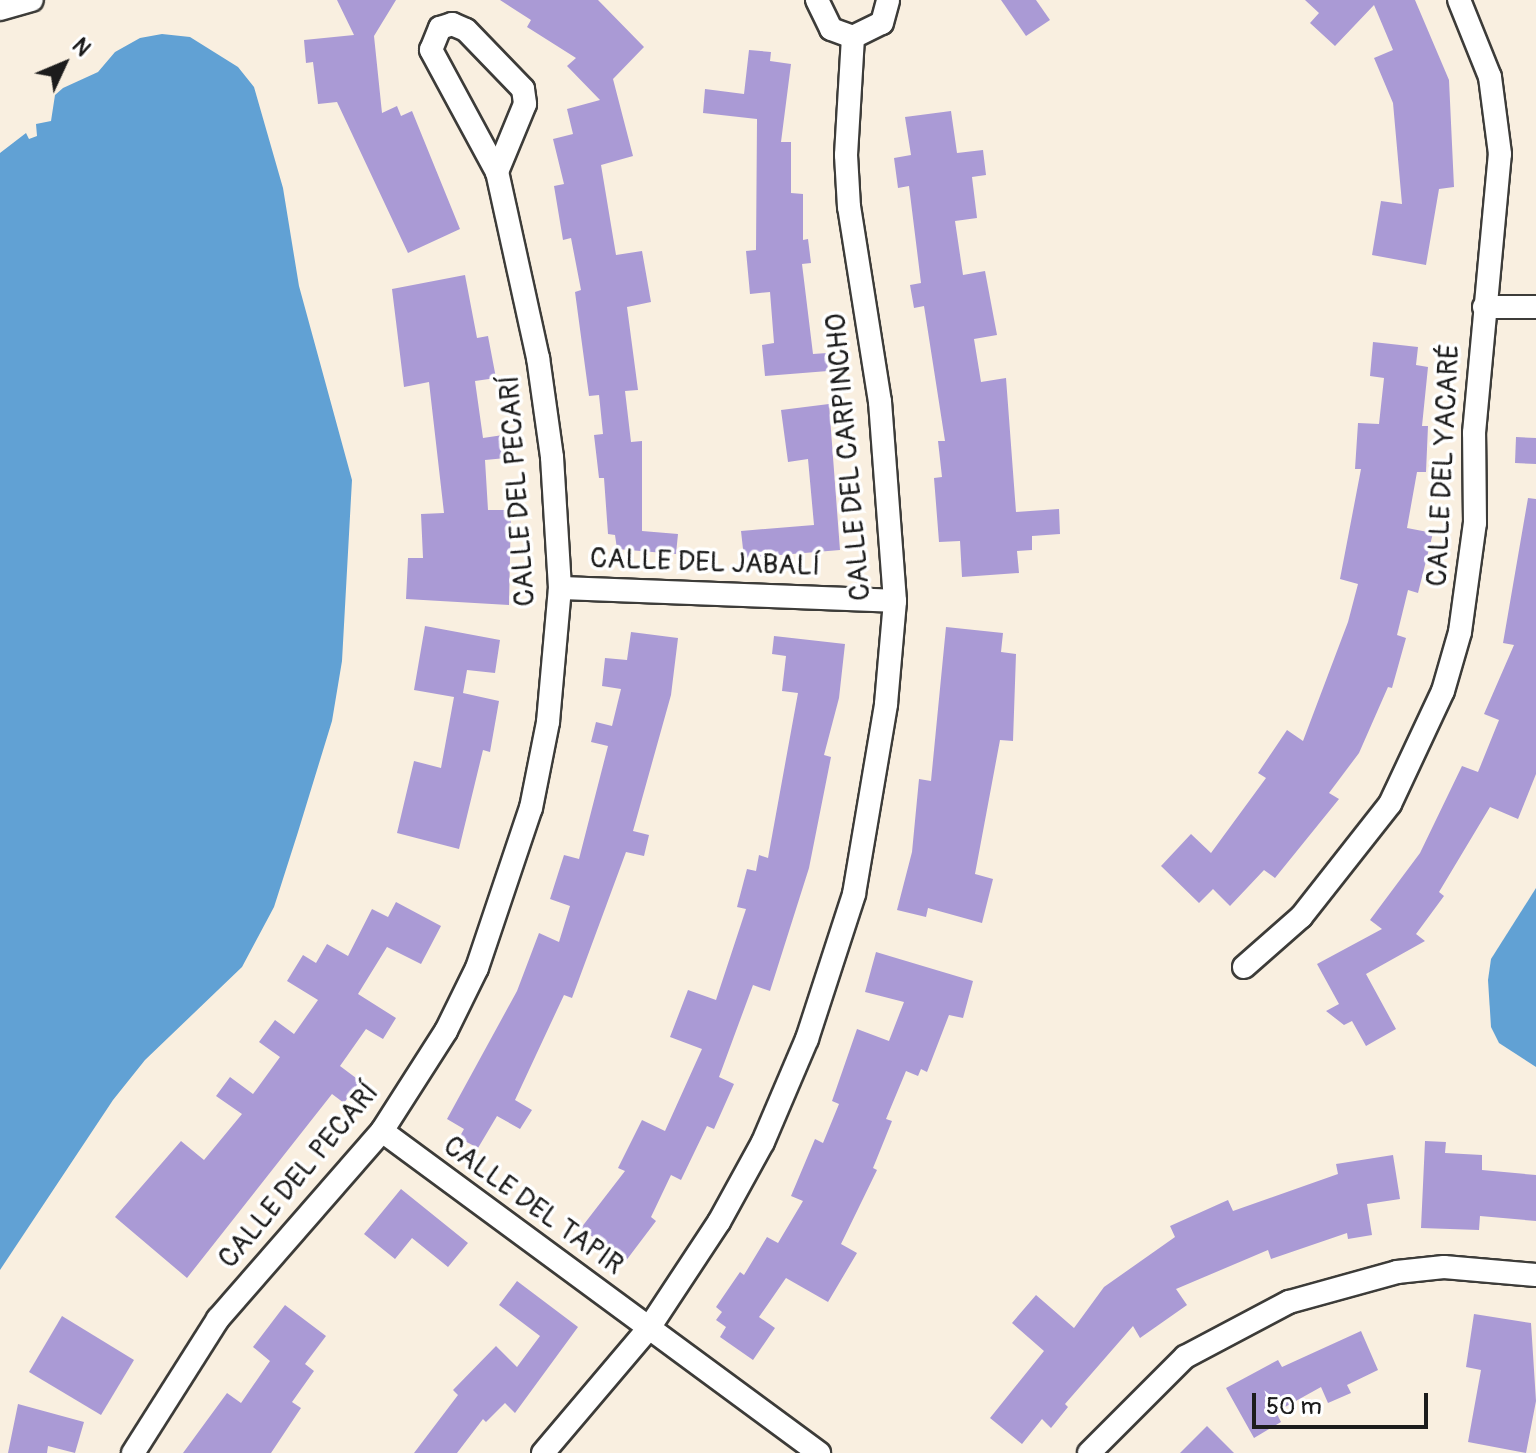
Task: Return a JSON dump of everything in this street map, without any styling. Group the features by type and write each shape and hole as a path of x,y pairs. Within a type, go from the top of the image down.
{"street":[{"path":"0,9 32,0"},
{"path":"814,3 831,29 853,37 874,31 887,13 888,0"},
{"name":"CALLE DEL YACARÉ","path":"1244,967 1301,917 1346,866 1390,804 1443,691 1471,570 1484,307 1497,205 1499,118 1476,34 1459,0"},
{"name":"CALLE DEL PECARÍ","path":"133,1453 218,1319 382,1131 446,1031 477,968 531,808 548,722 560,588 538,358 497,172 431,50 440,28 452,24 466,30 523,89 525,104 497,172"},
{"name":"CALLE DEL CARPINCHO","path":"543,1453 649,1328 719,1222 763,1142 833,964 854,894 872,796 895,601 880,402 849,207 846,155 853,37"},
{"path":"1484,307 1536,307"},
{"name":"CALLE DEL JABALÍ","path":"560,588 895,601"},
{"name":"CALLE DEL TAPIR","path":"382,1131 819,1453"},
{"path":"1089,1453 1185,1357 1289,1302 1397,1272 1444,1267 1536,1275"}],"water":[{"path":"162,34 190,37 238,67 254,87 283,188 299,286 352,480 342,661 332,721 274,907 242,967 145,1060 113,1100 0,1270 0,153 26,133 29,139 37,136 36,124 51,121 55,95 63,88 98,72 115,52 140,38"},
{"path":"1536,888 1536,1067 1499,1043 1491,1027 1488,980 1491,959"}],"building":[{"path":"337,0 396,0 374,36 382,113 397,106 401,116 412,111 460,229 408,253 337,102 318,104 313,62 306,63 304,40 354,35"},
{"path":"500,0 598,0 644,47 613,79 633,156 601,165 616,255 642,251 651,302 627,307 638,390 625,391 631,442 642,441 642,531 678,534 676,554 617,549 615,535 608,534 604,478 599,478 594,435 603,434 599,395 589,396 575,292 581,290 571,238 563,240 554,186 564,184 553,139 573,134 567,109 600,100 567,66 576,58 527,27 531,20"},
{"path":"1001,0 1036,0 1050,20 1026,36"},
{"path":"1305,0 1415,0 1449,80 1454,187 1439,189 1426,265 1372,255 1381,201 1402,204 1393,103 1374,58 1393,50 1374,5 1335,46 1310,23 1319,13"},
{"path":"749,50 771,52 770,61 791,64 781,142 791,142 791,193 803,194 803,240 808,239 811,263 802,264 813,354 827,353 828,371 765,376 762,345 774,343 770,292 750,294 746,251 756,250 757,119 703,113 705,89 744,94"},
{"path":"951,111 957,153 983,150 986,175 972,177 977,218 955,221 963,275 985,271 997,335 974,339 981,382 1006,378 1016,512 1059,509 1060,534 1032,536 1032,550 1017,551 1019,573 962,577 960,541 939,542 934,478 942,477 938,441 945,441 924,306 914,308 910,285 921,283 909,186 898,188 894,158 911,155 905,117"},
{"path":"465,275 477,338 488,336 496,378 475,381 483,438 503,435 506,458 485,460 488,510 511,510 509,605 406,599 408,558 423,558 421,514 444,513 429,382 404,387 392,289"},
{"path":"1373,342 1418,347 1416,365 1428,367 1422,426 1428,426 1426,472 1417,472 1407,528 1433,533 1418,593 1408,590 1397,635 1406,638 1392,688 1388,687 1359,753 1329,793 1339,799 1275,878 1264,870 1230,906 1213,889 1199,903 1161,866 1191,834 1211,853 1266,778 1258,773 1287,730 1303,741 1348,622 1358,584 1340,579 1361,469 1355,469 1358,423 1379,424 1384,378 1370,376"},
{"path":"829,404 840,550 744,558 741,531 814,525 808,459 788,462 781,410"},
{"path":"1516,437 1536,438 1536,464 1515,463"},
{"path":"1528,498 1536,499 1536,774 1518,819 1490,807 1439,892 1444,896 1416,934 1425,941 1366,974 1396,1029 1366,1046 1352,1021 1344,1025 1326,1011 1339,1004 1317,964 1382,929 1370,920 1420,853 1462,766 1478,772 1499,720 1484,714 1514,645 1503,643"},
{"path":"425,626 500,640 495,673 467,670 463,693 499,701 490,752 483,750 459,849 397,833 414,761 441,768 454,697 414,690"},
{"path":"946,627 1003,633 1001,652 1016,654 1013,741 1000,740 975,874 993,879 982,923 928,908 926,917 897,910 912,852 919,779 931,781"},
{"path":"631,632 678,638 671,695 633,831 649,835 644,856 626,852 572,998 564,995 515,1100 532,1110 520,1129 497,1116 478,1148 459,1138 464,1129 447,1119 517,991 539,933 559,942 570,906 550,899 564,855 579,859 608,746 591,742 596,722 612,726 621,689 602,686 605,658 627,660"},
{"path":"774,636 845,644 839,698 824,755 831,757 809,868 770,991 753,985 719,1077 734,1084 714,1129 707,1126 681,1180 671,1175 651,1217 656,1221 625,1262 581,1228 625,1171 618,1168 642,1120 665,1131 702,1049 670,1037 688,990 716,1000 746,909 737,907 747,869 756,871 759,855 768,858 798,693 782,691 786,656 772,654"},
{"path":"396,902 441,926 421,964 387,947 358,994 396,1018 383,1039 366,1029 340,1066 360,1081 344,1103 332,1094 187,1278 115,1217 181,1141 204,1160 242,1114 216,1096 230,1077 253,1094 280,1057 259,1042 275,1020 294,1034 318,1000 287,981 303,955 316,963 327,944 348,956 372,909 388,917"},
{"path":"876,952 973,981 963,1018 949,1015 927,1072 921,1069 918,1076 906,1071 886,1119 892,1121 873,1168 877,1170 841,1244 857,1253 828,1302 786,1278 759,1317 775,1328 753,1360 720,1337 726,1327 716,1320 722,1312 716,1307 740,1272 744,1275 767,1237 778,1243 803,1201 791,1196 815,1139 823,1143 839,1104 832,1101 857,1029 889,1041 904,1002 865,992"},
{"path":"1425,1141 1446,1142 1445,1153 1482,1155 1482,1170 1536,1175 1536,1221 1480,1216 1479,1230 1421,1228"},
{"path":"1393,1155 1400,1199 1367,1204 1372,1235 1348,1239 1347,1233 1271,1259 1268,1250 1176,1289 1187,1305 1140,1338 1133,1326 1065,1404 1068,1407 1051,1428 1042,1419 1022,1444 990,1418 1044,1351 1012,1323 1036,1295 1074,1328 1104,1287 1175,1237 1170,1226 1228,1200 1233,1211 1338,1174 1336,1164"},
{"path":"401,1189 468,1243 448,1267 412,1238 395,1259 364,1234"},
{"path":"517,1281 578,1327 515,1413 505,1403 486,1422 483,1419 457,1453 414,1453 458,1395 453,1390 496,1346 517,1367 540,1336 499,1305"},
{"path":"285,1305 326,1336 305,1364 314,1371 292,1402 301,1408 271,1453 183,1453 227,1393 241,1403 270,1361 253,1347"},
{"path":"1474,1314 1531,1323 1536,1401 1526,1453 1468,1442 1481,1370 1466,1367"},
{"path":"62,1316 134,1360 101,1415 29,1372"},
{"path":"1361,1331 1378,1370 1347,1385 1351,1393 1328,1403 1321,1387 1276,1412 1281,1422 1254,1438 1226,1388 1278,1360 1282,1367"},
{"path":"18,1404 84,1422 75,1453 48,1446 47,1453 8,1453"},
{"path":"1207,1426 1234,1453 1180,1453"}]}
